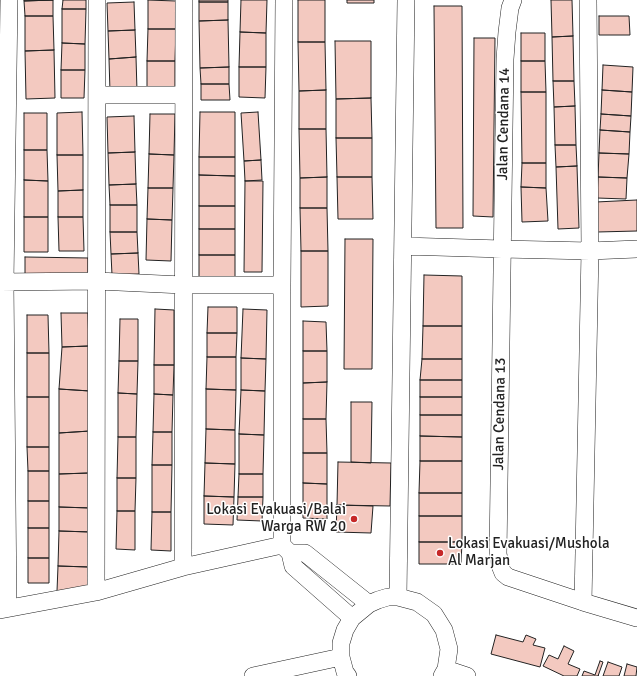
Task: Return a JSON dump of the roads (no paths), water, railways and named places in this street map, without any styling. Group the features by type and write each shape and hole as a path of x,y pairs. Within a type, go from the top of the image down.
{"street":[{"path":"9,0 2,282 4,609 96,592 183,567 286,549 305,553 369,604"},
{"path":"96,592 98,0"},
{"path":"183,567 184,0"},
{"path":"284,0 282,285 286,549 293,566 352,618"},
{"path":"398,597 406,0"},
{"name":"Jalan Cendana 14","path":"502,249 505,52 506,32 510,8 513,0"},
{"path":"588,0 590,251 583,602 637,618"},
{"path":"98,95 183,95"},
{"path":"403,246 590,251 637,250"},
{"name":"Jalan Cendana 13","path":"502,249 498,554 501,568 503,573 508,576 583,602"},
{"path":"2,282 97,281 183,285 282,285"},
{"path":"348,676 345,672 341,657 345,630 352,618 369,604 383,598 398,597 417,602 434,614 444,630 449,649 444,673 467,676"},
{"path":"253,676 341,657"}],"place":[{"name":"Lokasi Evakuasi/Balai Warga RW 20","path":"354,519"},
{"name":"Lokasi Evakuasi/Mushola Al Marjan","path":"440,553"}]}
